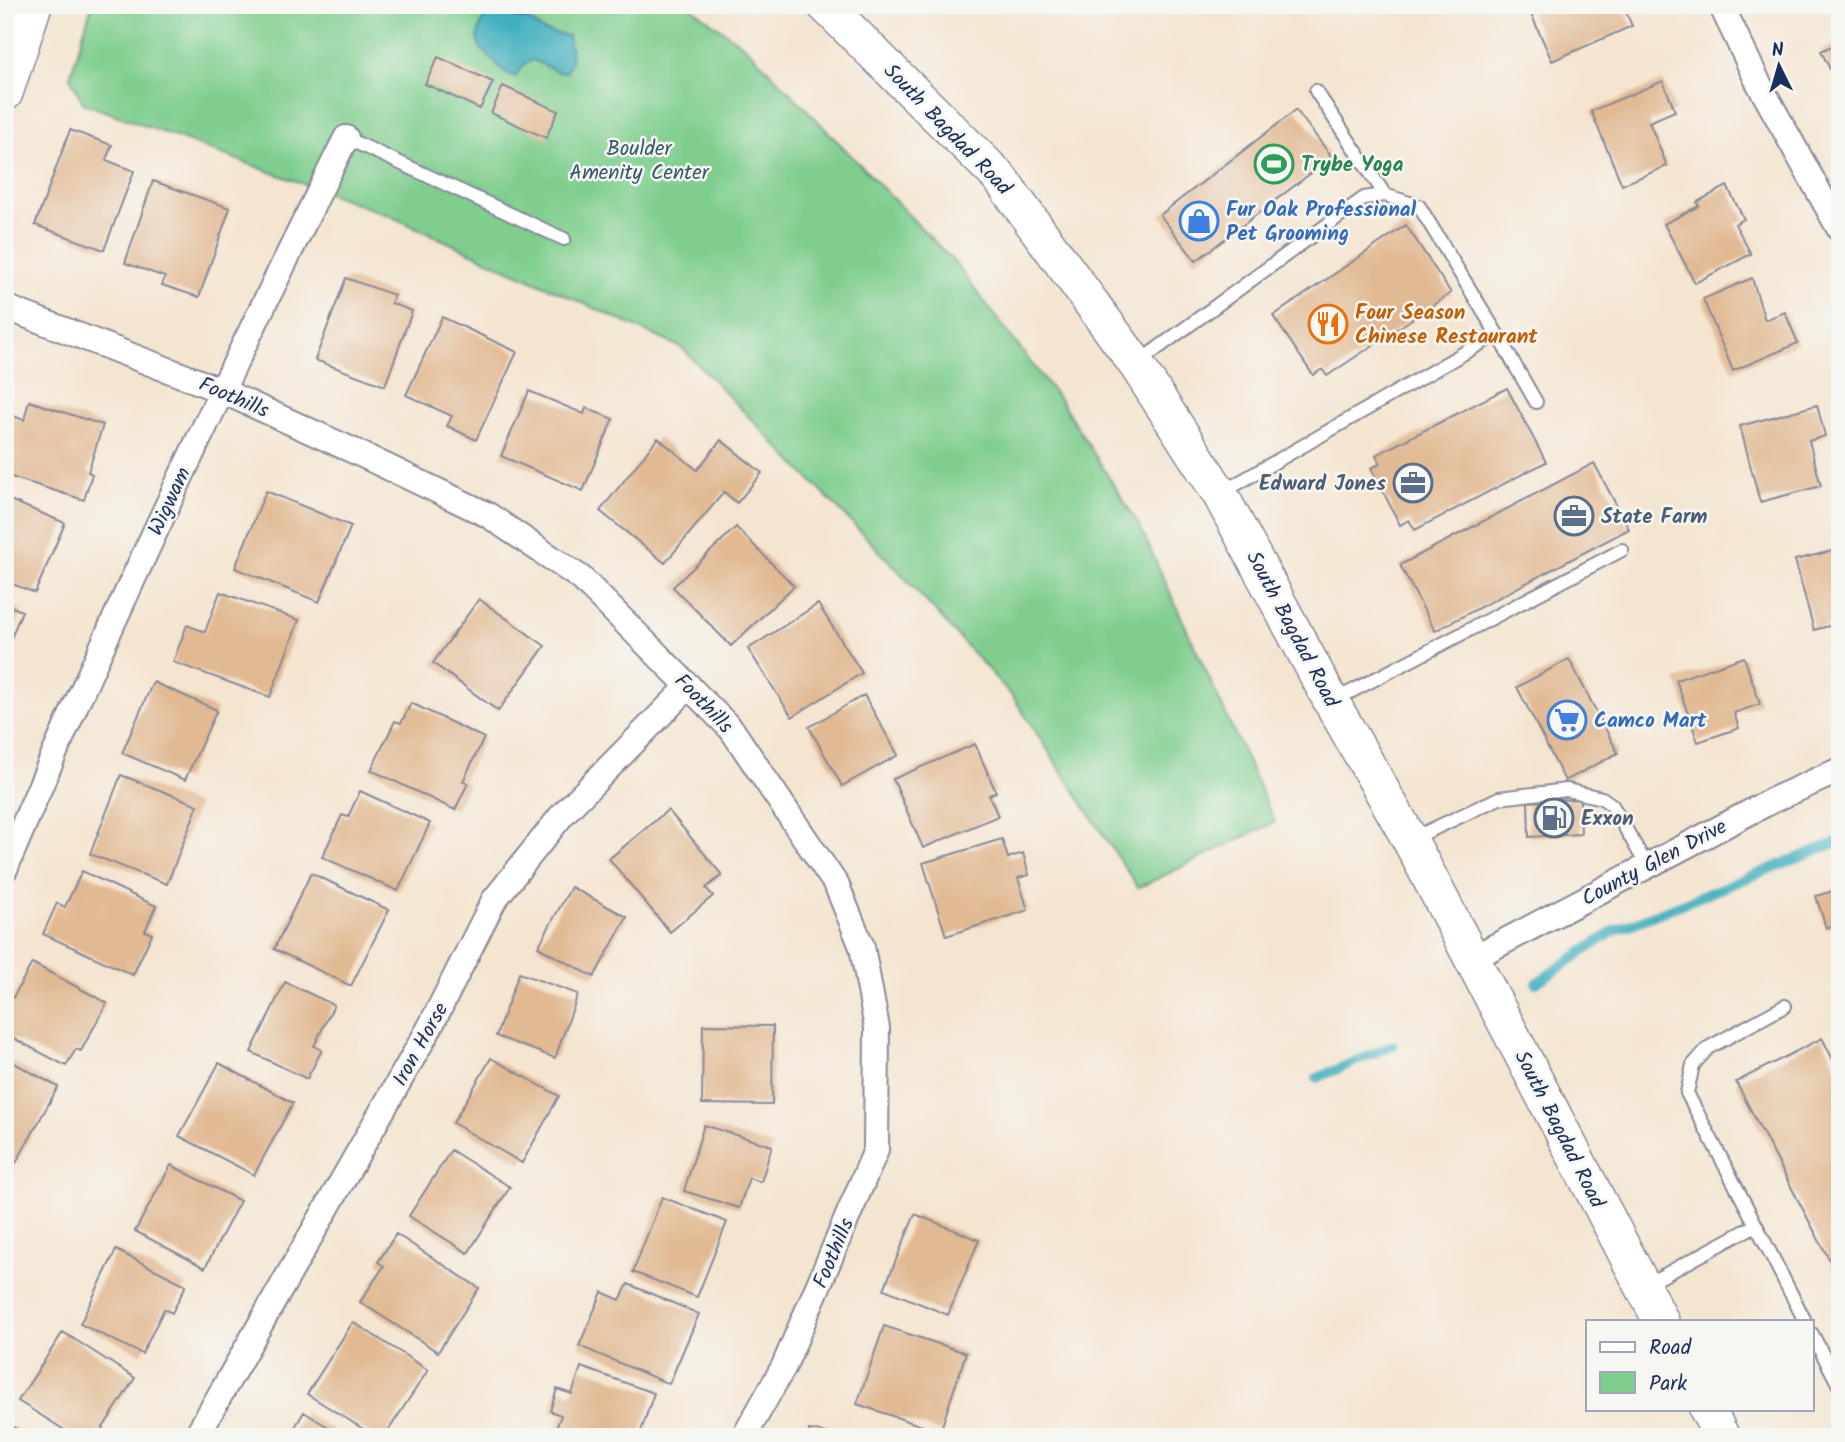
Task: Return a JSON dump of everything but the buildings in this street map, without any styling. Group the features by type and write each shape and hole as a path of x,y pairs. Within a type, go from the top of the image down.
{"main road":[{"path":"5,93 34,5"},
{"name":"South Bagdad Road","path":"825,5 999,177 1136,364 1220,494 1331,701 1410,840 1660,1320"},
{"path":"1708,1410 1722,1437"}],"street":[{"path":"1721,5 1758,82 1840,230"},
{"name":"Wigwam","path":"5,869 81,688 220,390 346,138"},
{"name":"Foothills","path":"5,307 220,390 488,515 581,578 732,730 837,886 862,947 877,1028 876,1150 784,1366 744,1437"},
{"name":"Iron Horse","path":"196,1437 430,1027 494,900 562,816 689,686"},
{"name":"County Glen Drive","path":"1471,959 1773,800 1840,770"}],"lane":[{"path":"1316,91 1385,195"},
{"path":"346,138 564,239"},
{"path":"1136,364 1346,210 1364,198 1385,195 1419,206 1536,402"},
{"path":"1220,494 1497,334"},
{"path":"1331,701 1622,550"},
{"path":"1410,840 1499,798 1567,790 1602,798 1612,806 1647,866"},
{"path":"1785,1006 1708,1048 1693,1065 1687,1093 1804,1320"},
{"path":"1643,1287 1756,1225"},
{"path":"1814,1338 1840,1387"}],"green space":[{"name":"Boulder Amenity Center","path":"92,5 688,5 748,49 954,262 1062,403 1139,525 1275,822 1138,888 1013,697 894,566 682,348 388,215 83,103 70,77"}],"water":[{"path":"494,6 505,8 514,17 529,20 544,31 568,36 572,58 567,72 558,72 533,60 524,64 515,77 500,68 478,43 481,25"}],"waterway":[{"path":"1536,983 1614,931 1840,841"},
{"path":"1317,1078 1393,1045"}],"place":[{"name":"Trybe Yoga","path":"1274,164"},
{"name":"Fur Oak Professional Pet Grooming","path":"1199,221"},
{"name":"Four Season Chinese Restaurant","path":"1328,324"},
{"name":"Edward Jones","path":"1413,483"},
{"name":"State Farm","path":"1574,516"},
{"name":"Camco Mart","path":"1567,720"},
{"name":"Exxon","path":"1554,818"}]}
